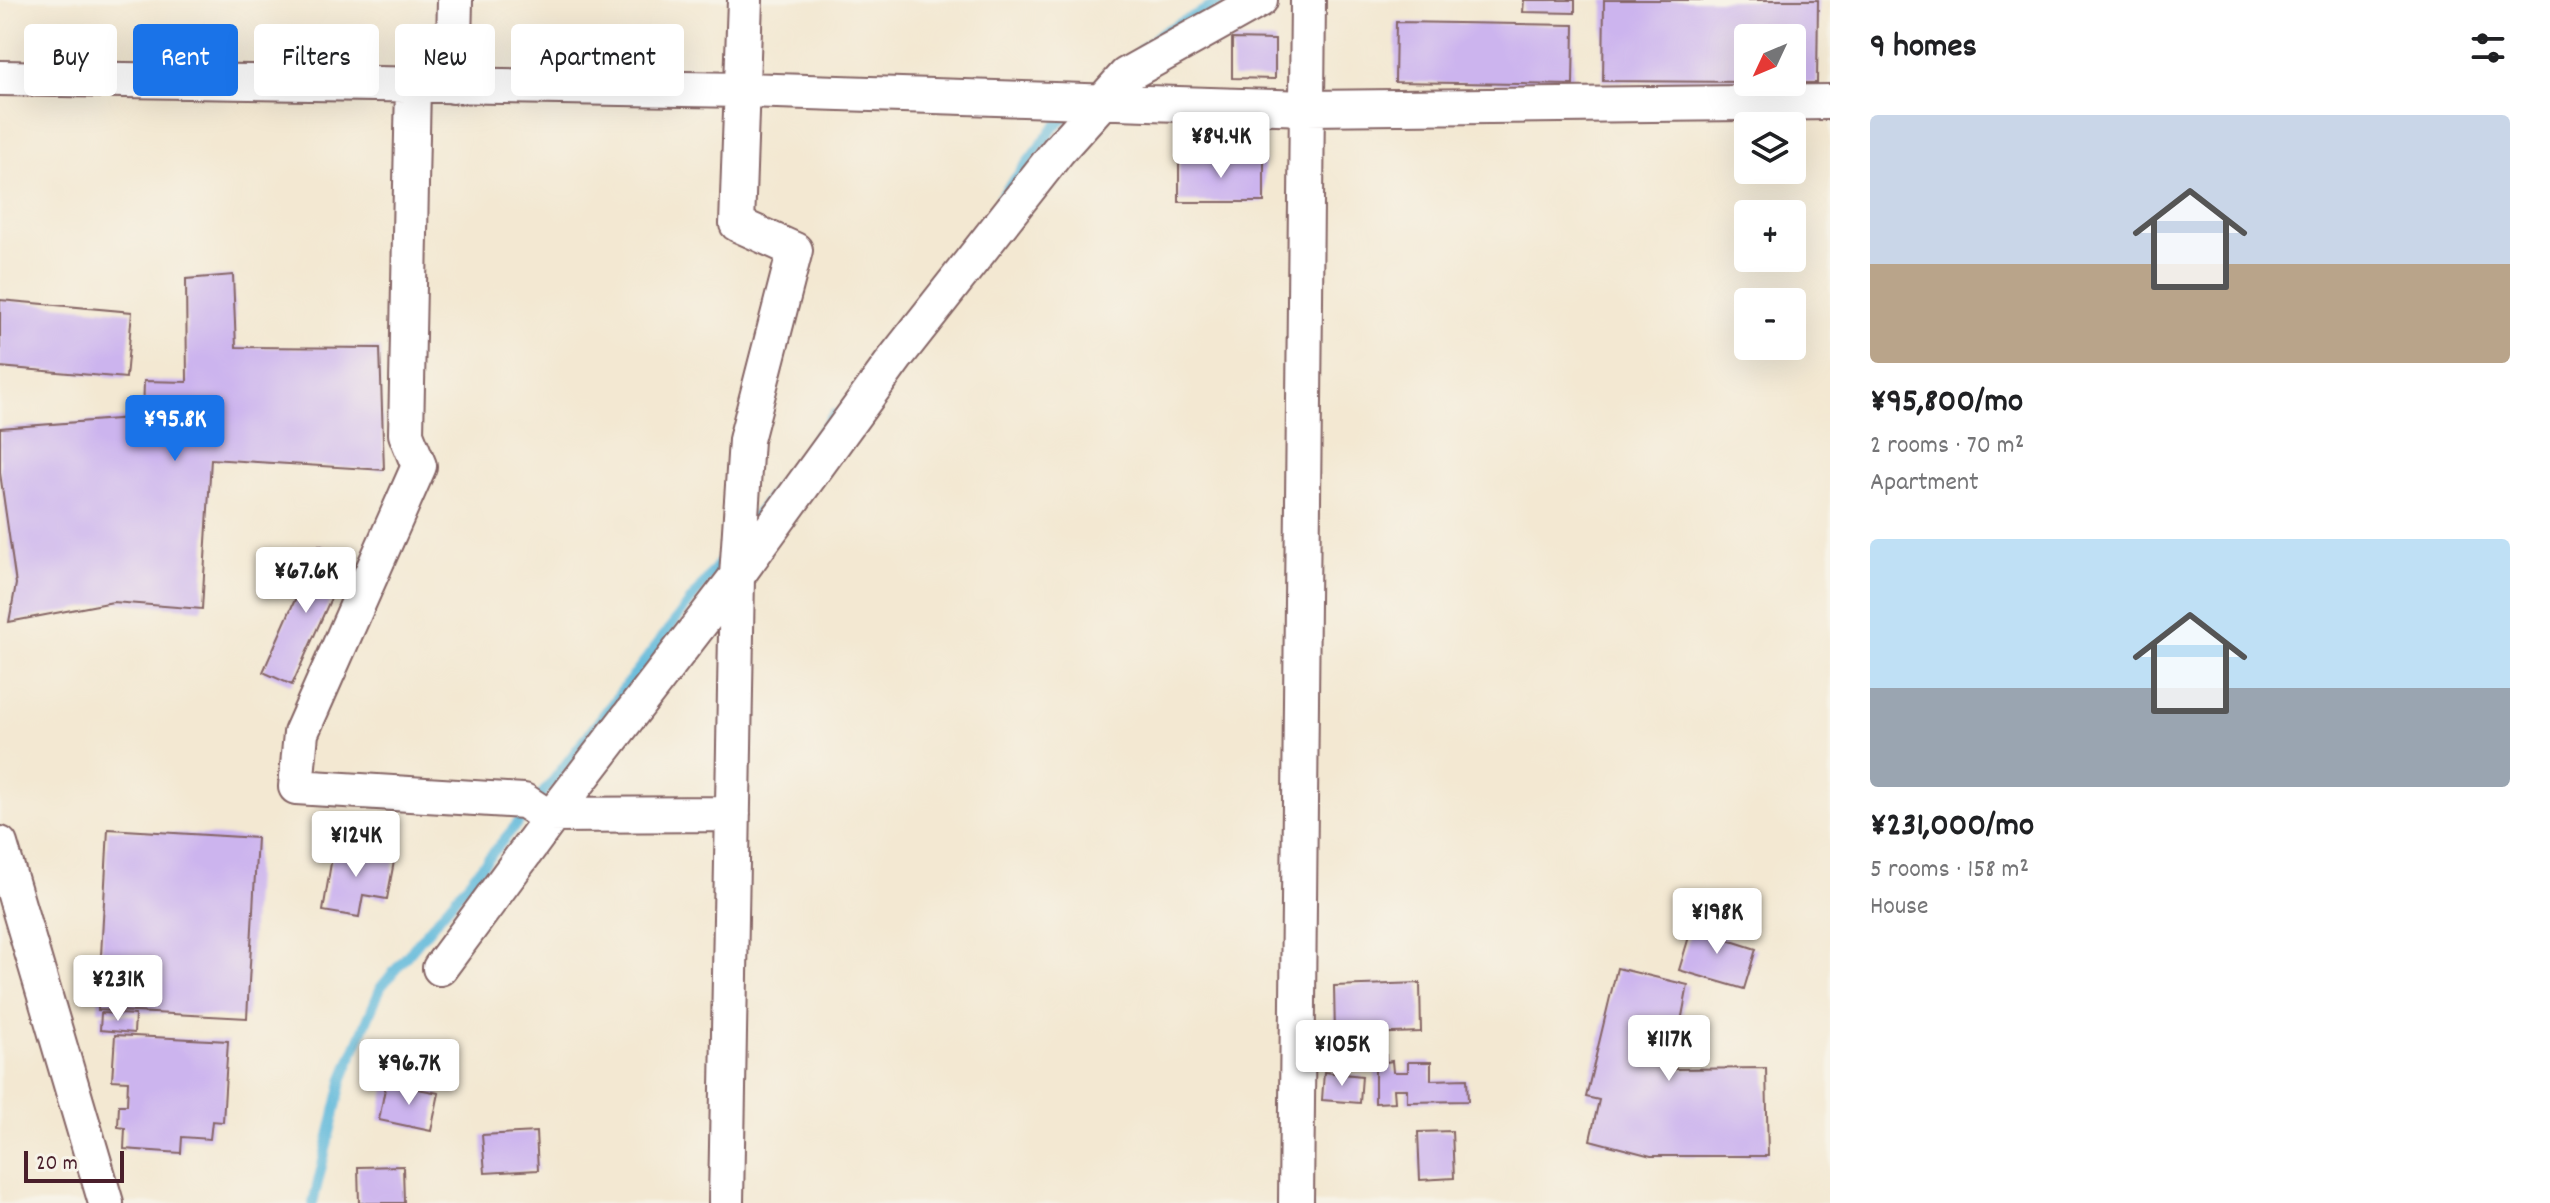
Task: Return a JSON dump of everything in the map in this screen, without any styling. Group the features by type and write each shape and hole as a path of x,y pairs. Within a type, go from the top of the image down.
{"street":[{"path":"454,24 455,0"},
{"path":"726,1203 737,573 746,440 795,250 737,224 745,0"},
{"path":"440,968 541,810 737,573 896,357 1058,151 1126,75 1260,0"},
{"path":"1296,1203 1308,0"},
{"path":"0,78 395,85"},
{"path":"495,87 744,90 1307,108 1830,102"},
{"path":"413,96 406,434 419,466 301,733 296,787 541,810 733,814"},
{"path":"0,844 106,1203"}],"building":[{"path":"1524,0 1575,0 1575,13 1523,12"},
{"path":"1604,0 1818,0 1817,83 1806,83 1806,24 1734,24 1734,82 1603,81"},
{"path":"1396,22 1574,25 1573,85 1395,82"},
{"path":"1232,39 1275,40 1275,79 1232,78"},
{"path":"1179,158 1264,159 1264,202 1179,202"},
{"path":"233,275 236,347 380,348 384,470 211,459 202,609 113,602 9,622 16,584 0,473 0,428 143,417 144,381 187,382 186,279"},
{"path":"0,300 132,312 126,378 0,367"},
{"path":"319,545 349,558 292,685 263,672"},
{"path":"108,829 257,838 247,1018 98,1010"},
{"path":"334,845 395,856 387,899 363,895 359,917 323,911"},
{"path":"1694,920 1727,930 1725,939 1756,949 1744,989 1679,970"},
{"path":"1617,968 1688,985 1672,1069 1766,1068 1768,1156 1651,1156 1590,1140 1599,1100 1586,1097"},
{"path":"1420,983 1421,1032 1335,1035 1334,986"},
{"path":"101,1013 135,1015 134,1033 100,1030"},
{"path":"115,1035 228,1041 223,1122 212,1121 210,1139 182,1137 181,1153 124,1149 125,1128 118,1127 119,1105 127,1105 128,1081 112,1080"},
{"path":"1366,1047 1386,1047 1386,1062 1392,1061 1393,1072 1408,1072 1408,1062 1431,1062 1431,1080 1467,1079 1468,1101 1407,1102 1407,1089 1394,1089 1395,1102 1375,1103 1375,1064 1366,1064"},
{"path":"1324,1072 1362,1076 1360,1103 1322,1100"},
{"path":"386,1083 439,1093 431,1131 379,1120"},
{"path":"1452,1131 1454,1178 1420,1180 1418,1132"},
{"path":"536,1132 538,1170 485,1173 482,1135"},
{"path":"403,1166 404,1203 359,1203 358,1167"}],"waterway":[{"path":"1140,51 1161,33 1224,0"},
{"path":"1000,198 1055,126 1074,109"},
{"path":"751,522 834,414"},
{"path":"313,1203 343,1078 381,987 551,783 727,553"}]}
